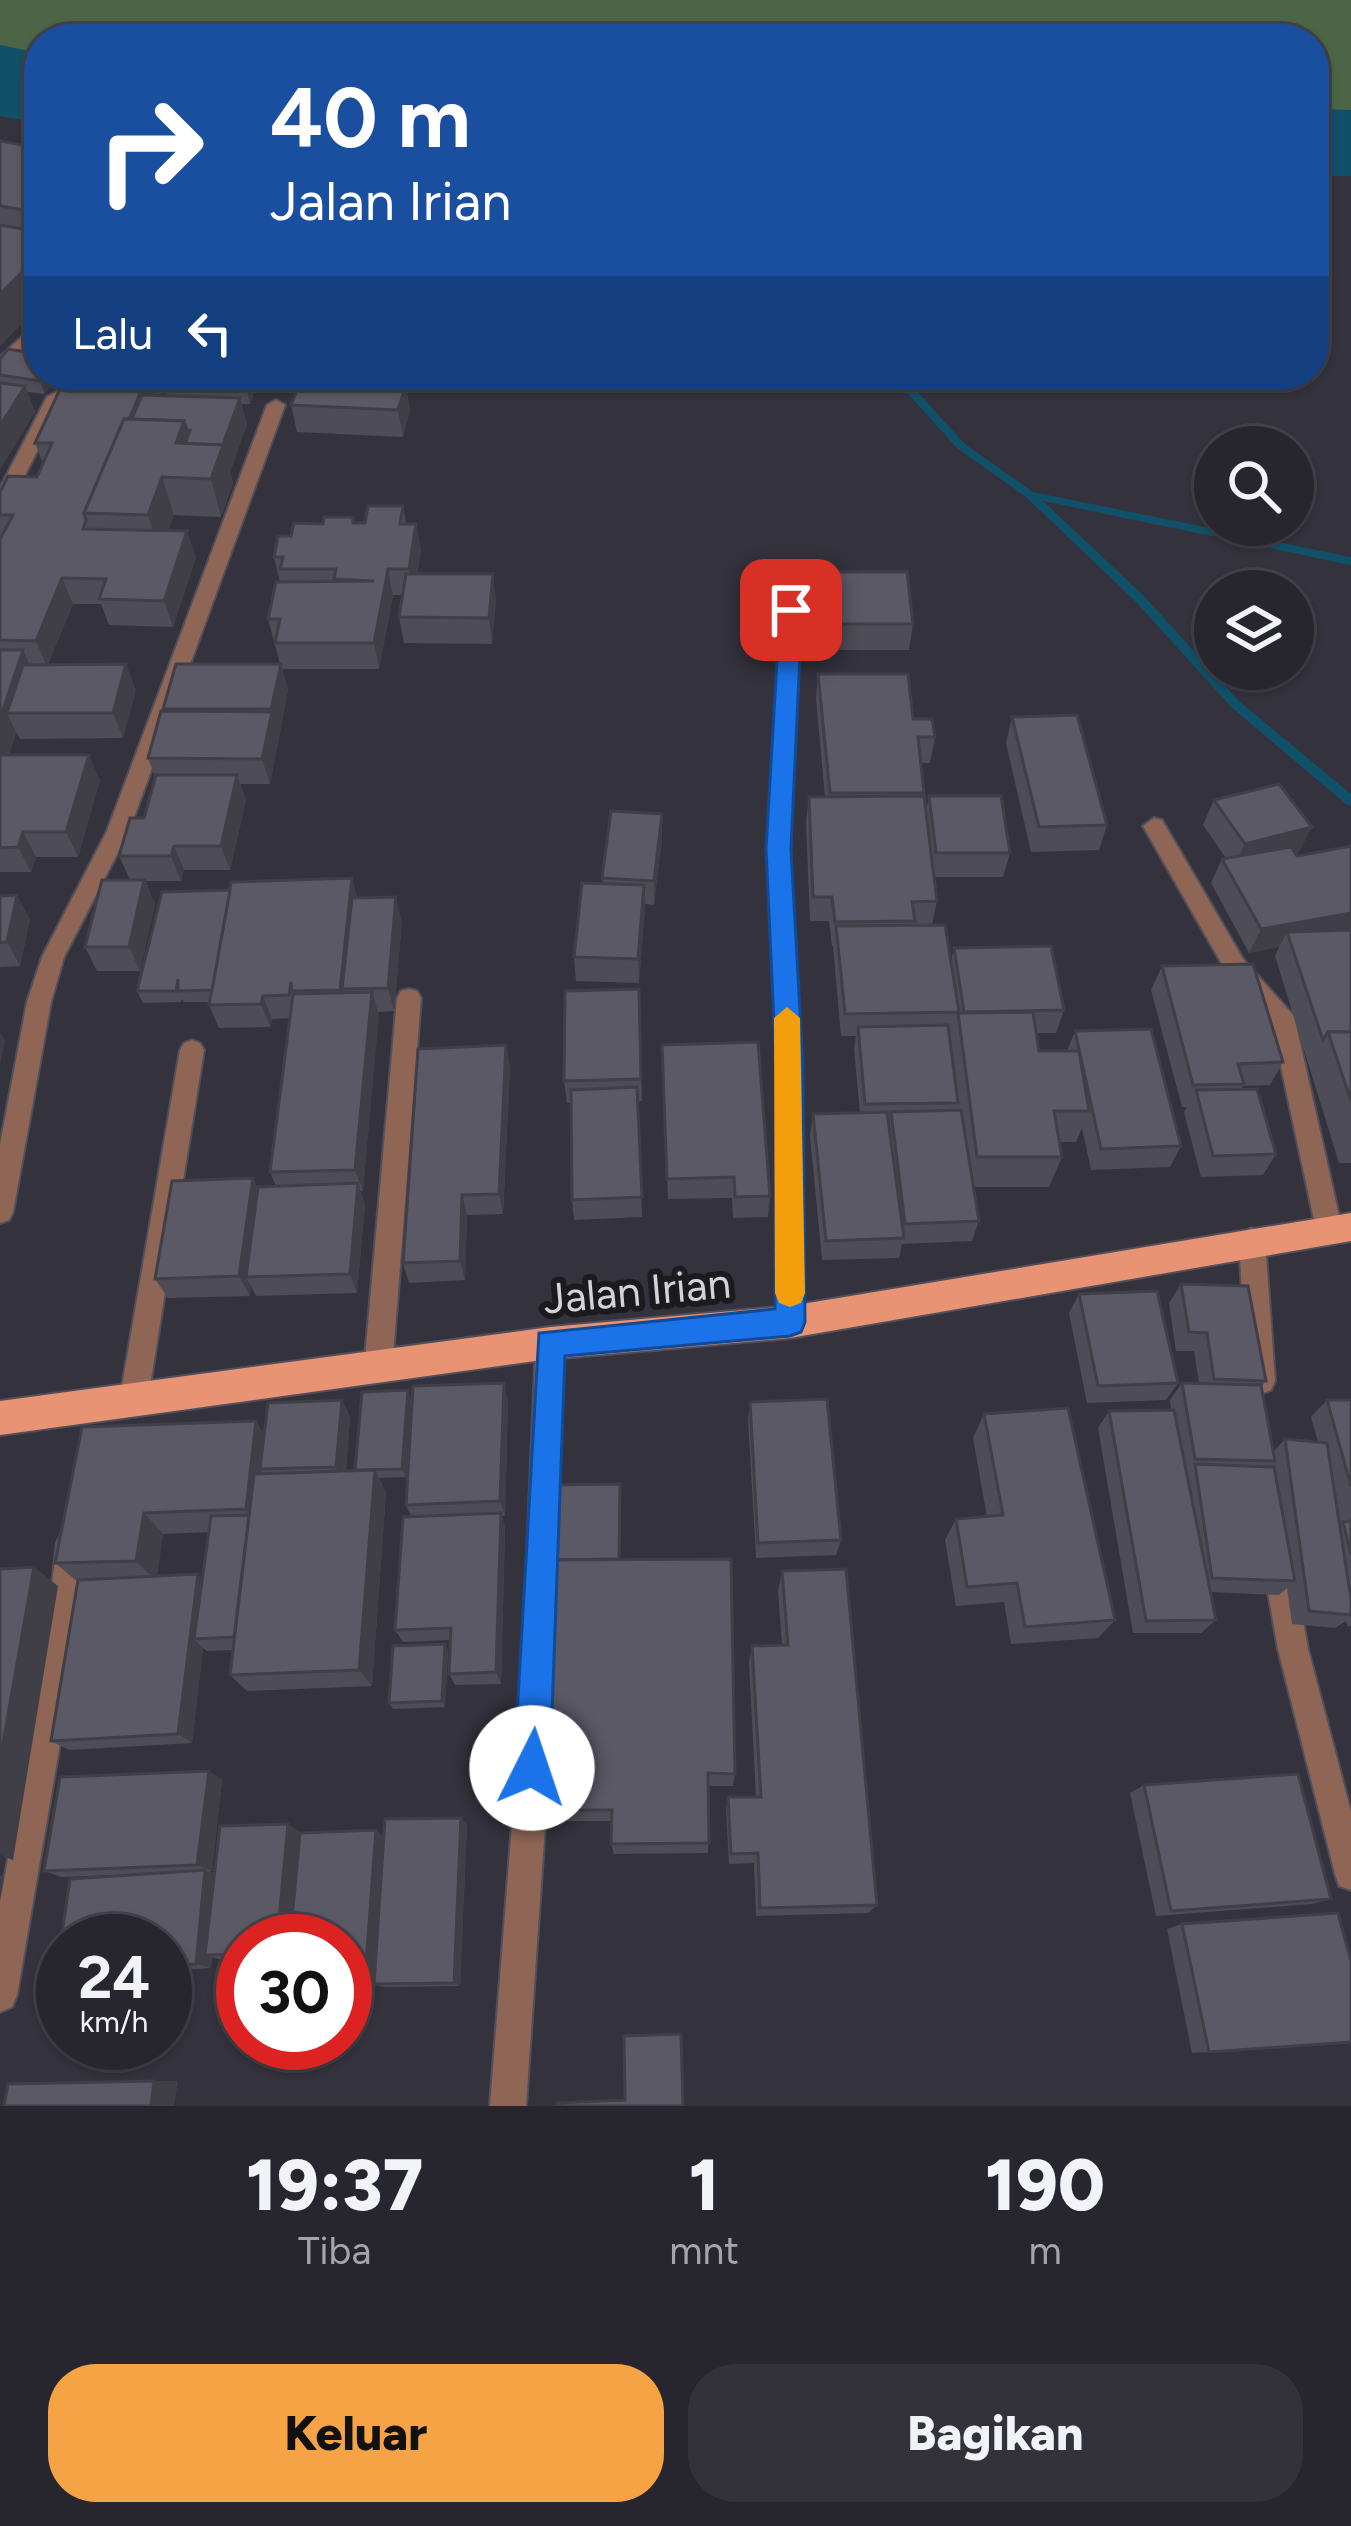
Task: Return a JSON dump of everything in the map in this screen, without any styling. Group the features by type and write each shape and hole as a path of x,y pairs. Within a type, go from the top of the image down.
{"main road":[{"name":"Jalan Irian","path":"0,1418 84,1421 134,1398 550,1343 790,1322 1340,1228"}],"street":[{"path":"0,367 24,342"},
{"path":"0,506 56,397"},
{"path":"0,1212 39,1002 53,957 118,831 276,405"},
{"path":"790,1322 789,1065 779,849 791,610"},
{"path":"1154,826 1235,966 1282,1016 1340,1228"},
{"path":"378,1369 409,998"},
{"path":"134,1398 192,1049"},
{"path":"1252,1240 1261,1408"},
{"path":"508,2106 536,1722 550,1343"},
{"path":"0,1995 53,1697 76,1504"},
{"path":"1271,1518 1293,1649 1351,1874"}],"green space":[{"path":"0,0 1351,0 1351,118 1329,117 1329,24 24,24 24,58 0,52"}],"water":[{"path":"0,45 24,50 24,120 0,116"},
{"path":"1329,109 1351,110 1351,176 1329,176"}],"building":[{"path":"0,141 24,145 24,209 0,206"},
{"path":"0,225 24,229 24,270 0,294"},
{"path":"8,349 24,352 24,379 0,375 0,359"},
{"path":"0,383 24,386 24,388 0,426"},
{"path":"60,390 142,390 84,513 83,529 187,531 164,601 99,599 106,579 62,578 36,641 0,640 0,539 13,515 0,515 0,492 8,476 37,477 52,443 35,443"},
{"path":"297,390 404,390 398,410 291,405"},
{"path":"142,395 240,398 223,445 185,444 190,430 184,421 132,419"},
{"path":"124,419 184,421 176,443 223,445 211,479 162,477 148,515 84,513"},
{"path":"368,506 403,506 400,524 416,524 409,569 388,569 374,643 275,643 280,619 268,619 276,582 374,581 334,579 336,569 280,569 283,557 274,557 278,536 291,536 294,523 323,524 324,517 353,517 353,523 365,523"},
{"path":"815,572 907,572 913,624 819,624"},
{"path":"406,574 493,574 489,618 399,617"},
{"path":"0,650 23,650 0,719"},
{"path":"126,664 113,713 7,713 23,665"},
{"path":"176,664 281,664 271,709 163,709"},
{"path":"818,674 908,674 913,719 932,719 935,737 918,737 924,793 830,793"},
{"path":"161,711 272,712 262,759 148,758"},
{"path":"1077,715 1107,825 1039,827 1012,717"},
{"path":"0,755 89,755 66,832 23,832 18,847 0,848"},
{"path":"156,775 237,775 221,846 174,846 171,856 119,856 130,818 144,818"},
{"path":"1279,784 1312,827 1245,844 1214,800"},
{"path":"924,796 937,901 912,902 915,921 835,922 832,897 813,897 809,797"},
{"path":"929,796 1001,796 1010,853 936,853"},
{"path":"611,811 662,814 654,881 602,878"},
{"path":"1351,846 1351,913 1261,929 1222,859 1291,847 1297,856"},
{"path":"352,878 340,990 292,991 291,982 289,995 263,996 261,1004 209,1005 231,882"},
{"path":"102,880 144,880 129,947 85,947"},
{"path":"582,883 644,885 638,959 574,957"},
{"path":"230,890 212,990 178,991 178,979 176,991 137,991 162,892"},
{"path":"17,895 7,942 0,943 0,896"},
{"path":"396,897 388,988 342,989 352,898"},
{"path":"945,925 959,1012 845,1014 836,926"},
{"path":"1351,930 1351,1032 1328,1032 1323,1040 1287,932"},
{"path":"1051,946 1064,1010 964,1012 954,948"},
{"path":"1253,964 1283,1062 1238,1064 1244,1084 1193,1085 1162,966"},
{"path":"639,989 641,1079 564,1081 565,991"},
{"path":"372,992 355,1170 270,1172 293,994"},
{"path":"1033,1012 1039,1051 1079,1051 1089,1111 1054,1111 1062,1157 977,1157 958,1013"},
{"path":"948,1025 958,1103 865,1104 858,1027"},
{"path":"1151,1029 1181,1146 1101,1149 1075,1031"},
{"path":"1328,1032 1351,1032 1351,1101"},
{"path":"758,1042 770,1196 735,1197 734,1177 667,1179 662,1045"},
{"path":"506,1045 499,1194 462,1195 460,1261 403,1263 418,1049"},
{"path":"637,1087 642,1197 572,1200 571,1090"},
{"path":"1257,1089 1276,1154 1213,1156 1196,1090"},
{"path":"961,1110 979,1221 905,1224 891,1112"},
{"path":"887,1112 904,1238 826,1241 813,1114"},
{"path":"253,1178 239,1276 155,1279 172,1181"},
{"path":"358,1183 350,1274 246,1277 258,1187"},
{"path":"1181,1284 1248,1286 1266,1381 1214,1379 1207,1333 1189,1332"},
{"path":"1157,1291 1178,1383 1098,1386 1079,1294"},
{"path":"504,1383 500,1501 406,1505 413,1386"},
{"path":"1182,1383 1261,1385 1275,1461 1195,1459"},
{"path":"408,1390 402,1469 355,1470 362,1392"},
{"path":"827,1399 841,1540 758,1543 750,1402"},
{"path":"342,1400 336,1467 260,1469 268,1403"},
{"path":"1327,1400 1351,1400 1351,1486"},
{"path":"1068,1408 1115,1620 1025,1627 1017,1583 967,1587 956,1519 1003,1515 984,1414"},
{"path":"1174,1410 1216,1620 1146,1621 1109,1411"},
{"path":"256,1421 246,1509 144,1513 136,1561 55,1563 82,1427"},
{"path":"1285,1439 1327,1443 1351,1615 1309,1611"},
{"path":"1195,1464 1274,1467 1295,1581 1212,1578"},
{"path":"375,1470 359,1670 230,1675 254,1474"},
{"path":"620,1484 619,1559 549,1560 552,1485"},
{"path":"501,1513 496,1672 449,1674 451,1628 395,1630 403,1517"},
{"path":"249,1515 234,1637 194,1639 211,1516"},
{"path":"1351,1521 1351,1554 1343,1522"},
{"path":"731,1559 735,1774 708,1773 709,1843 611,1844 612,1810 538,1810 548,1560"},
{"path":"34,1567 0,1760 0,1569"},
{"path":"846,1569 877,1905 760,1908 758,1853 731,1854 728,1797 761,1797 752,1646 788,1645 782,1571"},
{"path":"198,1574 178,1734 51,1741 78,1580"},
{"path":"445,1644 442,1701 389,1703 393,1646"},
{"path":"209,1771 197,1865 44,1871 60,1777"},
{"path":"1298,1774 1331,1899 1171,1911 1144,1785"},
{"path":"461,1818 454,1983 374,1984 385,1819"},
{"path":"288,1824 280,1914 216,1914 216,1955 205,1955 220,1826"},
{"path":"376,1830 370,1914 292,1914 300,1833"},
{"path":"205,1870 196,1964 192,1964 192,1914 65,1914 70,1879"},
{"path":"1338,1913 1351,1961 1351,2042 1209,2052 1182,1924"},
{"path":"681,2034 683,2106 557,2106 625,2100 624,2036"},
{"path":"154,2081 151,2106 4,2106 8,2084"}],"waterway":[{"path":"910,390 961,446 1030,495 1140,599 1235,704 1351,801"},
{"path":"1031,495 1351,561"}],"slow traffic":[{"path":"787,1018 790,1293"}],"route":[{"path":"532,1768 550,1343 790,1322 789,1065 779,849 791,610"}]}
